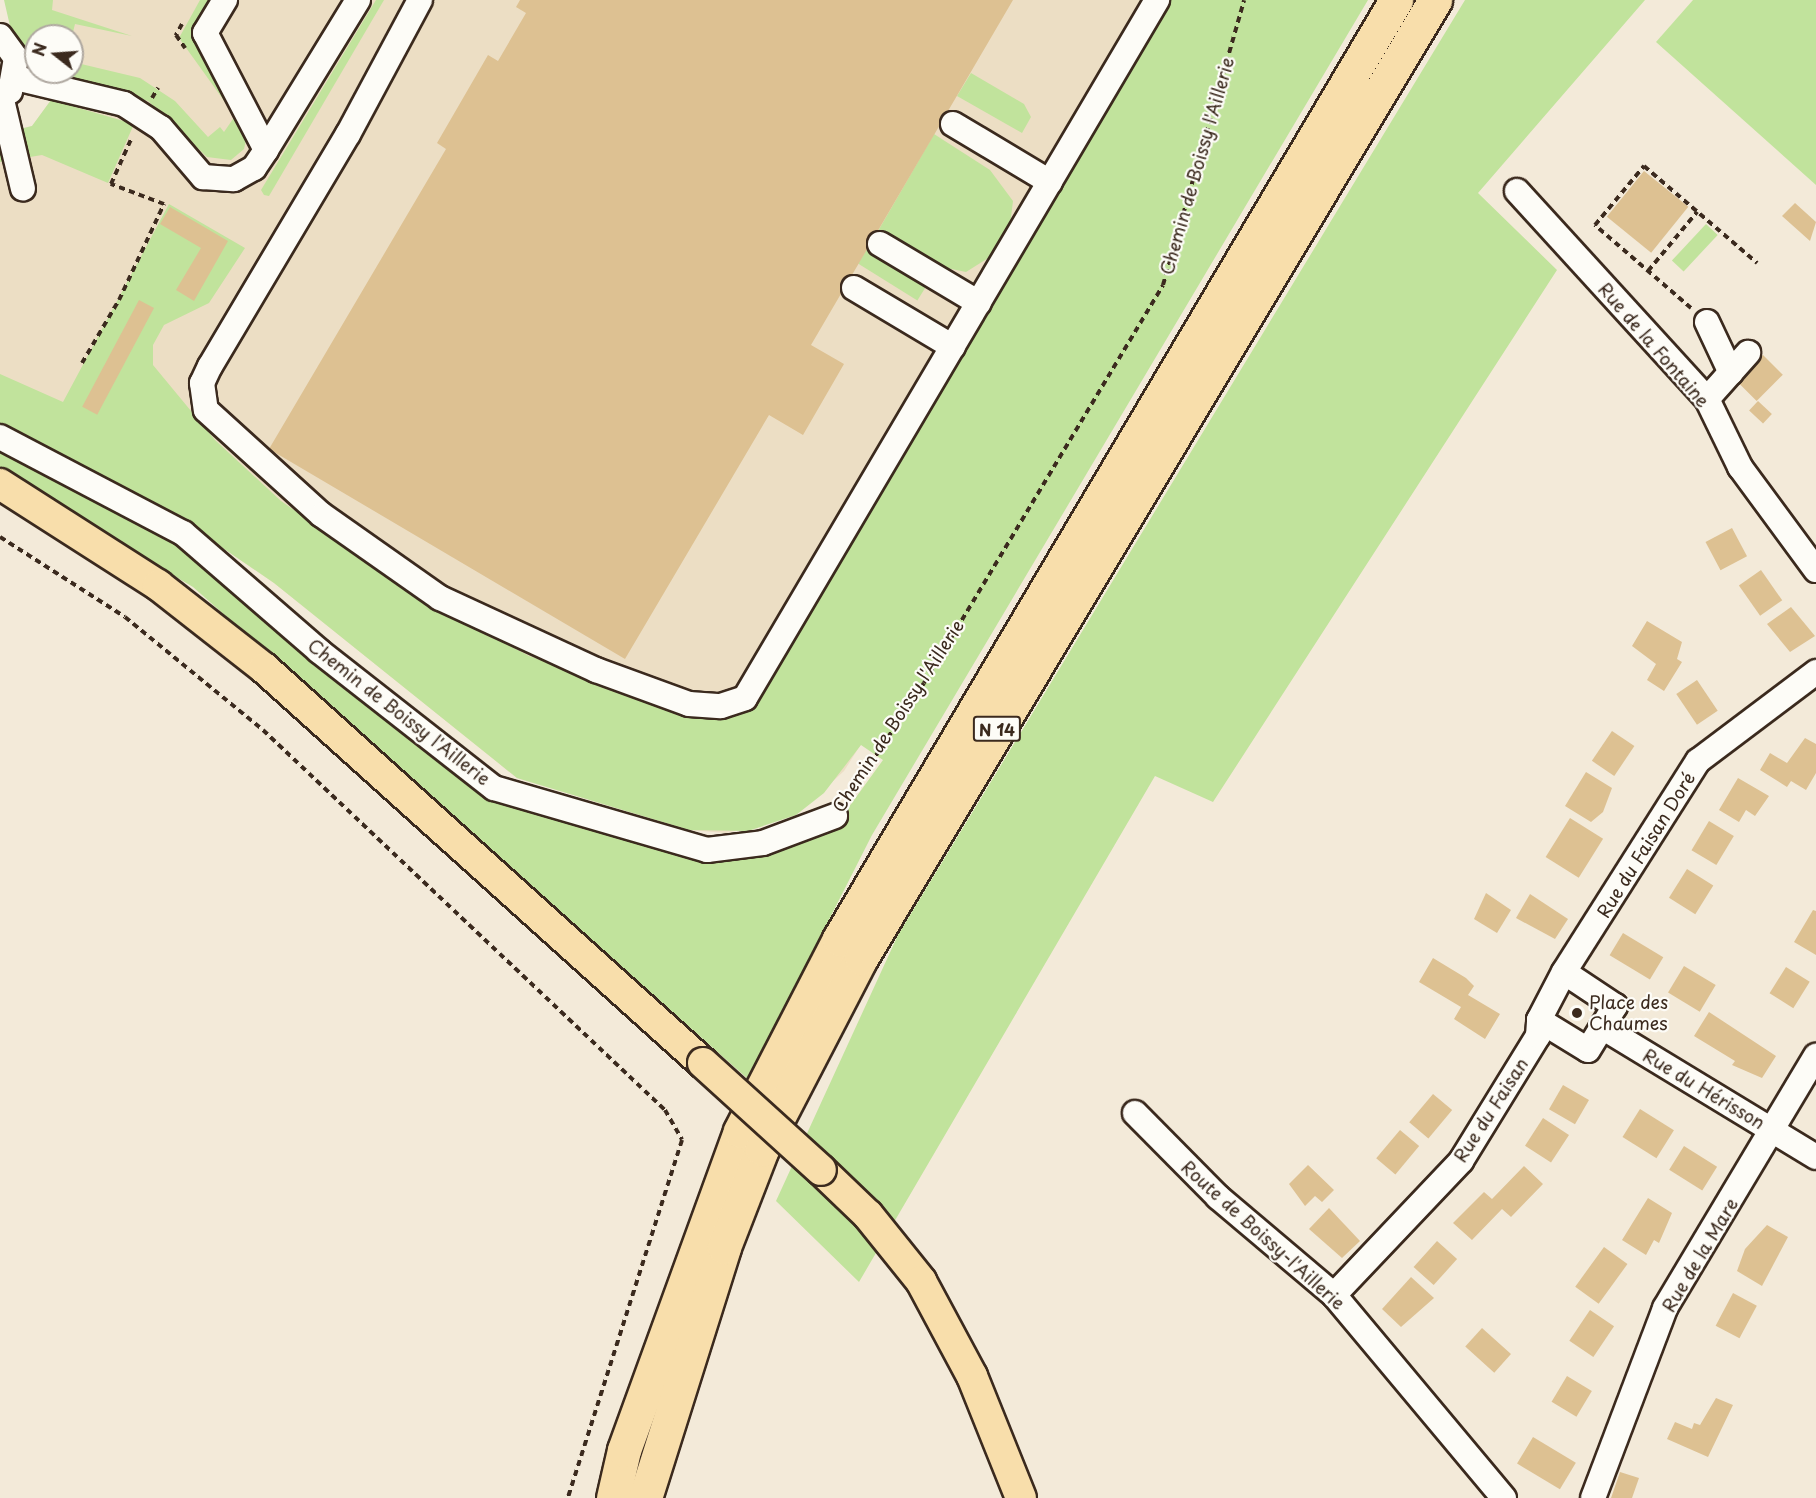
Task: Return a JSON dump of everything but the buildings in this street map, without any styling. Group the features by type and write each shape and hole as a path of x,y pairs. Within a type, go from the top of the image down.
{"highway":[{"name":"N 14","path":"613,1498 624,1450 740,1131 839,939 1396,0"},
{"name":"N 14","path":"646,1498 654,1460 762,1149 861,958 1435,0"}],"main road":[{"path":"0,484 158,585 264,668 703,1063 868,1215 921,1281 972,1376 1021,1498"}],"street":[{"path":"225,0 206,33 266,150"},
{"path":"16,78 55,86 142,114 203,177 234,179 254,168 358,0"},
{"path":"420,0 348,134 210,366 201,397 225,432 388,564 440,598 544,649 689,704 736,704 745,698 1156,0"},
{"path":"2,35 16,58 16,78 1,100 23,189"},
{"path":"953,124 1050,182"},
{"name":"Rue de la Fontaine","path":"1517,190 1707,399 1740,468 1816,570"},
{"path":"880,244 979,303"},
{"path":"854,288 953,346"},
{"path":"1707,322 1731,373"},
{"path":"1707,399 1748,353"},
{"name":"Chemin de Boissy l'Aillerie","path":"0,437 183,533 320,651 494,788 707,850 763,843 835,816"},
{"name":"Rue du Faisan Doré","path":"1569,967 1698,761 1816,672"},
{"path":"1539,1020 1588,1050 1616,1005 1569,967"},
{"name":"Rue du Faisan","path":"1334,1294 1461,1161 1538,1036 1539,1020 1569,967"},
{"name":"Rue du Hérisson","path":"1602,1027 1816,1157"},
{"name":"Rue de la Mare","path":"1593,1498 1665,1308 1775,1132 1816,1056"},
{"name":"Route de Boissy-l'Aillerie","path":"1135,1113 1218,1197 1334,1294 1504,1498"}],"path":[{"name":"Chemin de Boissy l'Aillerie","path":"835,816 924,683 1163,285 1244,0"},
{"path":"82,363 119,300 164,204 111,184 136,128"},
{"path":"1707,322 1595,225 1644,166 1758,264"},
{"path":"1648,271 1697,212"},
{"path":"0,537 125,617 263,730 664,1110 682,1140 568,1498"}],"shaded area":[{"path":"20,0 1214,0 877,719 844,771 796,815 726,833 689,830 517,778 274,583 214,542 0,423 0,134 32,126 51,100 56,84 84,84 84,24 37,24"}],"green space":[{"path":"4,0 53,0 52,10 132,36 84,26 84,24 24,24 24,46 10,26"},
{"path":"200,0 211,0 196,25 247,136 244,149 231,160 207,157 148,101 84,82 84,65 140,78 175,101 208,137 220,127 224,132 235,116 179,38"},
{"path":"376,0 384,0 269,196 264,195 261,190"},
{"path":"1169,0 1368,0 872,835 748,1079 193,587 0,472 0,444 175,540 477,782 710,855 841,818 883,760 861,745 824,793 796,815 748,831 689,830 517,778 274,583 214,542 0,423 0,374 63,402 169,204 245,248 209,303 164,325 153,345 153,365 215,440 281,501 418,596 529,656 717,717 741,715 754,705"},
{"path":"1465,0 1645,0 1478,193 1557,270 1213,802 1155,776 859,1282 776,1201 898,935"},
{"path":"1693,0 1816,0 1816,185 1656,42"},
{"path":"971,73 1024,104 1031,117 1022,133 957,96"},
{"path":"51,100 134,124 108,183 42,155 0,162 0,134 32,126"},
{"path":"934,134 990,170 1013,201 1010,225 993,255 966,272 937,266 878,231"},
{"path":"1706,224 1718,235 1684,271 1672,261"},
{"path":"867,249 926,286 917,301 858,263"}],"place":[{"name":"Place des Chaumes","path":"1577,1013"}]}
